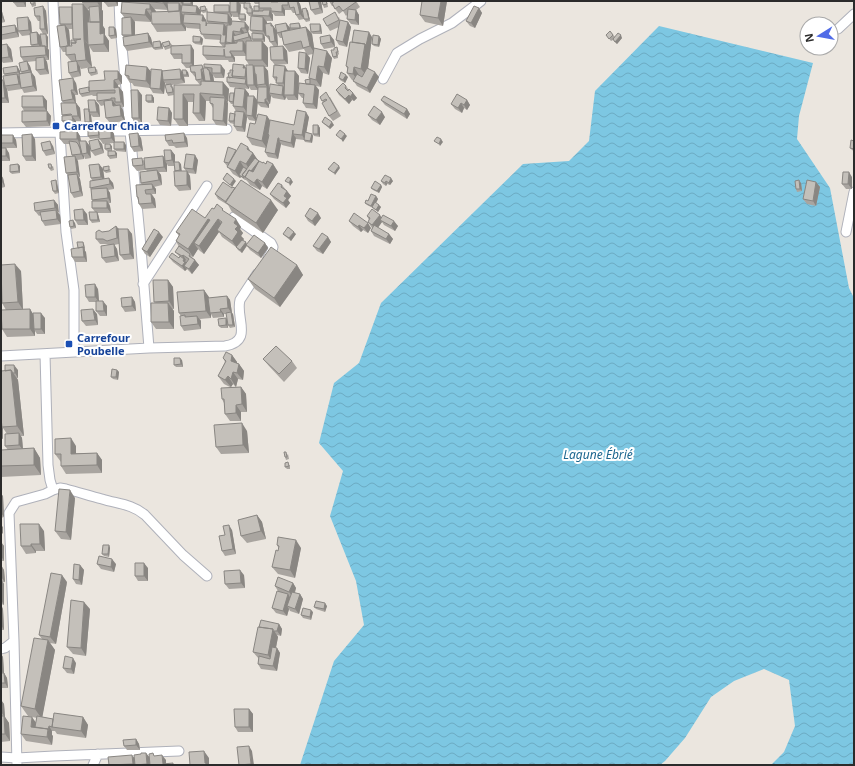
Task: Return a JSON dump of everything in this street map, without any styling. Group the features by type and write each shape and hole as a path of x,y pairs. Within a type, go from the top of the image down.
{"street":[{"path":"54,1 56,68 66,232 74,290 74,352"},
{"path":"119,1 149,348"},
{"path":"384,79 397,53 420,39 452,23 481,1"},
{"path":"839,28 854,14"},
{"path":"1,133 227,129"},
{"path":"144,284 207,186"},
{"path":"846,232 854,192"},
{"path":"1,356 233,345 241,334 242,323 238,305 240,300 274,247 271,243 234,217"},
{"path":"45,354 48,465 53,490"},
{"path":"17,762 9,513 16,502 60,488 80,492 102,500 122,504 139,510 146,515 183,555 207,576"},
{"path":"1,649 5,648 14,641"},
{"path":"1,758 17,762 54,756 179,751"},
{"path":"93,765 98,754"}],"water":[{"name":"Lagune Ébrié","path":"659,26 813,63 799,116 797,139 830,188 849,288 854,298 854,765 771,765 784,752 795,726 789,680 764,669 734,681 711,697 685,738 660,765 300,765 334,661 364,625 356,581 330,516 343,471 319,443 334,383 359,363 381,303 523,164 569,161 589,141 595,91"}],"building":[{"path":"30,1 34,1 34,4 31,4"},
{"path":"97,1 97,2 82,2"},
{"path":"138,1 163,1 163,3"},
{"path":"183,1 191,1 191,4 183,4"},
{"path":"230,1 237,1 237,12 230,12"},
{"path":"259,1 288,1 288,5 282,5 282,12 271,11 271,8 259,8"},
{"path":"288,1 297,1 300,14 296,15 294,7 290,8"},
{"path":"309,1 318,1 320,8 311,10"},
{"path":"322,1 326,1 327,4 323,5"},
{"path":"335,1 356,2 343,11 339,6 335,9 332,3"},
{"path":"422,1 441,1 438,18 420,15"},
{"path":"122,2 150,4 150,9 146,9 145,15 121,13"},
{"path":"167,3 179,3 179,11 168,12"},
{"path":"244,3 250,3 252,13 247,13 247,8 244,8"},
{"path":"72,4 83,4 86,60 76,61 75,54 66,55 66,46 72,46 71,43 76,43 76,40 81,39 73,39"},
{"path":"182,5 197,6 196,13 181,12"},
{"path":"214,5 229,5 229,12 214,12"},
{"path":"43,6 45,29 40,29 40,16 35,16 34,8"},
{"path":"99,6 100,22 90,22 89,7"},
{"path":"205,6 206,10 201,11 200,7"},
{"path":"254,6 259,6 259,11 254,11"},
{"path":"474,6 479,8 471,23 466,21"},
{"path":"59,7 72,7 72,24 60,24"},
{"path":"306,8 309,19 304,19 302,9"},
{"path":"348,9 356,10 355,20 347,19"},
{"path":"270,10 269,16 252,15 253,11"},
{"path":"180,11 181,24 152,24 151,12"},
{"path":"207,12 228,14 228,23 207,21"},
{"path":"335,12 339,20 327,26 323,19"},
{"path":"184,14 203,15 202,21 206,21 206,26 207,23 224,24 223,35 226,35 225,43 220,43 221,35 201,34 200,24 183,23"},
{"path":"239,14 245,14 245,19 239,19"},
{"path":"251,16 263,17 263,31 250,30"},
{"path":"28,17 29,30 18,31 17,18"},
{"path":"131,17 132,35 122,35 122,18"},
{"path":"340,20 348,22 343,42 336,40"},
{"path":"232,21 245,22 245,28 241,28 240,32 233,31 232,43 226,42 227,25 231,25"},
{"path":"87,22 100,22 100,34 104,33 104,44 88,45"},
{"path":"271,23 271,26 273,26 275,41 270,42 269,36 266,36 265,24"},
{"path":"286,23 288,30 277,33 275,25"},
{"path":"299,23 300,28 290,28 290,24"},
{"path":"310,24 320,24 320,31 311,32"},
{"path":"15,25 16,32 1,35 1,27"},
{"path":"65,25 68,46 60,47 57,26"},
{"path":"109,27 114,27 115,35 109,36"},
{"path":"306,27 310,46 303,48 301,41 284,45 281,32"},
{"path":"354,30 369,32 366,46 365,44 352,42"},
{"path":"610,31 613,35 609,39 606,35"},
{"path":"37,32 38,44 31,45 30,33"},
{"path":"248,32 249,37 234,41 233,36"},
{"path":"148,33 149,42 124,46 123,37"},
{"path":"252,33 263,34 263,39 252,39"},
{"path":"618,33 621,35 615,42 613,39"},
{"path":"40,34 46,34 47,47 42,46"},
{"path":"330,35 331,42 321,44 320,37"},
{"path":"373,35 379,36 378,45 372,44"},
{"path":"193,36 201,37 200,42 193,42"},
{"path":"71,40 74,40 76,43 71,43"},
{"path":"160,41 161,47 153,48 153,42"},
{"path":"169,41 170,45 164,47 162,43"},
{"path":"237,41 243,41 243,51 230,51 232,57 225,57 224,49 224,56 203,55 203,46 225,47 225,44 237,43"},
{"path":"246,41 262,41 262,60 246,60"},
{"path":"350,42 365,44 361,69 354,67 353,74 347,73 348,67 346,66"},
{"path":"7,44 9,57 1,58 1,45"},
{"path":"191,45 191,63 182,63 182,54 171,54 171,46"},
{"path":"45,46 46,55 21,57 20,47"},
{"path":"283,46 284,60 271,60 270,47"},
{"path":"337,47 337,56 333,57 331,50 334,50 334,48"},
{"path":"314,48 327,51 324,67 318,66 316,80 309,78"},
{"path":"299,52 306,53 305,69 298,68"},
{"path":"44,57 45,69 36,70 36,58"},
{"path":"27,61 29,70 21,72 19,63"},
{"path":"76,61 78,71 69,73 68,62"},
{"path":"204,64 221,65 221,73 212,73 212,68 204,67"},
{"path":"233,64 244,65 243,68 246,68 245,77 232,76"},
{"path":"126,65 147,67 146,81 129,79 129,76 125,75"},
{"path":"202,65 202,79 196,80 195,72 191,72 190,66"},
{"path":"246,65 253,65 254,85 247,85"},
{"path":"274,65 285,66 283,83 276,83 277,77 273,77"},
{"path":"17,66 18,72 4,74 3,68"},
{"path":"254,66 264,66 265,84 257,85"},
{"path":"95,67 96,72 89,73 88,68"},
{"path":"203,68 207,68 209,70 211,81 205,81"},
{"path":"367,68 375,72 367,88 353,81 357,74 362,77"},
{"path":"151,69 162,70 160,89 150,88"},
{"path":"180,69 181,79 163,80 162,71"},
{"path":"182,70 186,70 187,75 183,75"},
{"path":"230,70 233,70 233,77 229,78 228,73 230,73"},
{"path":"104,71 118,71 118,79 114,80 114,88 119,87 121,102 115,102 115,98 97,101 97,93 115,93 115,90 89,91 89,81 105,80"},
{"path":"285,71 295,71 294,95 284,95"},
{"path":"31,72 33,86 21,88 19,74"},
{"path":"341,72 346,75 343,80 339,78"},
{"path":"17,74 19,84 5,86 3,76"},
{"path":"227,77 246,79 245,84 227,82"},
{"path":"73,78 74,90 71,90 73,99 62,101 59,80"},
{"path":"310,79 310,84 306,84 305,80"},
{"path":"1,80 3,80 5,98 1,98"},
{"path":"201,81 223,82 223,95 200,93 200,113 193,113 194,94 183,94 183,119 174,119 174,85 201,85"},
{"path":"299,83 315,85 313,104 303,103 304,94 298,93"},
{"path":"343,83 348,91 349,89 353,93 350,97 349,95 345,99 336,90"},
{"path":"171,84 173,92 167,93 165,85"},
{"path":"270,84 283,86 282,95 269,93"},
{"path":"89,87 90,92 80,94 79,89"},
{"path":"258,87 267,87 267,99 265,99 265,103 257,102"},
{"path":"235,88 245,89 243,107 233,106"},
{"path":"131,90 138,90 139,118 132,118"},
{"path":"326,92 337,111 329,116 322,103 327,100 322,101 320,97"},
{"path":"230,93 234,93 233,102 229,101"},
{"path":"457,94 467,100 464,105 461,103 458,108 451,104"},
{"path":"146,95 152,95 152,101 146,101"},
{"path":"22,96 43,96 44,107 22,107"},
{"path":"247,96 254,96 252,116 246,115"},
{"path":"384,96 407,109 404,114 381,100"},
{"path":"210,97 225,98 223,121 213,120 213,104 210,103"},
{"path":"88,100 95,100 97,112 89,112"},
{"path":"112,100 113,106 120,105 121,116 106,118 104,101"},
{"path":"61,103 76,103 78,116 72,116 73,120 62,121 62,116 72,115 62,115"},
{"path":"374,106 382,112 376,120 368,115"},
{"path":"158,107 169,108 168,121 157,120"},
{"path":"84,109 89,109 90,122 85,122"},
{"path":"297,110 306,112 302,135 293,134 293,130 291,143 279,140 278,138 275,154 265,152 269,135 270,120 294,125"},
{"path":"22,111 47,111 47,121 22,122"},
{"path":"235,111 244,112 242,127 234,126"},
{"path":"230,113 235,114 234,121 229,121"},
{"path":"258,114 267,116 262,141 247,137 250,123 255,124"},
{"path":"325,117 332,122 329,127 322,122"},
{"path":"313,125 318,125 318,134 313,134"},
{"path":"111,129 111,138 99,139 99,130"},
{"path":"98,130 99,135 88,136 88,131"},
{"path":"340,130 345,134 341,139 336,135"},
{"path":"77,131 77,139 60,139 60,132"},
{"path":"305,132 312,134 310,141 304,140"},
{"path":"138,133 139,146 131,147 129,134"},
{"path":"184,133 185,142 173,143 172,140 166,141 165,135"},
{"path":"32,134 32,156 23,156 22,135"},
{"path":"1,135 13,135 13,143 1,143"},
{"path":"437,137 441,139 439,144 434,141"},
{"path":"98,139 101,148 91,151 89,141"},
{"path":"851,140 854,141 854,149 850,148"},
{"path":"50,141 52,149 43,151 41,143"},
{"path":"69,141 76,142 78,144 81,154 72,155"},
{"path":"79,141 86,141 87,153 82,154"},
{"path":"114,142 124,142 124,149 114,149"},
{"path":"241,143 248,147 247,149 253,153 246,164 240,161 235,171 227,167"},
{"path":"105,144 110,144 111,148 105,149"},
{"path":"228,147 236,150 229,163 224,162"},
{"path":"1,148 6,148 6,156 1,156"},
{"path":"164,150 171,150 172,160 165,161"},
{"path":"108,151 115,151 116,155 108,156"},
{"path":"186,154 195,155 193,169 184,168"},
{"path":"75,156 77,172 66,173 64,157"},
{"path":"163,156 164,167 145,169 144,158"},
{"path":"142,158 143,165 133,166 132,159"},
{"path":"255,158 259,161 251,171 249,170 245,177 242,175"},
{"path":"259,161 266,164 267,161 273,164 262,182 257,179 254,183 245,177 249,170 253,172"},
{"path":"174,162 179,162 180,170 175,171"},
{"path":"334,162 339,166 334,173 328,169"},
{"path":"18,164 19,171 10,172 10,165"},
{"path":"48,164 51,164 52,168 49,168"},
{"path":"99,164 101,177 91,178 89,165"},
{"path":"109,166 109,170 104,171 103,167"},
{"path":"243,167 247,169 242,175 244,178 239,175"},
{"path":"157,170 159,180 141,183 140,172"},
{"path":"174,171 187,171 187,185 175,186"},
{"path":"843,172 849,172 848,184 842,184"},
{"path":"227,173 234,179 230,185 223,179"},
{"path":"77,174 80,191 71,193 68,175"},
{"path":"385,175 391,178 389,183 386,181 385,183 381,181"},
{"path":"288,177 291,179 289,183 285,181"},
{"path":"109,178 110,184 90,188 90,181"},
{"path":"56,180 57,191 53,191 51,181"},
{"path":"241,180 271,200 256,223 225,202"},
{"path":"799,180 800,189 796,189 795,181"},
{"path":"807,180 816,182 813,201 803,199"},
{"path":"375,181 381,185 377,191 371,188"},
{"path":"223,182 232,188 235,188 226,202 215,194"},
{"path":"278,183 287,191 284,196 287,198 283,203 270,194"},
{"path":"152,184 153,189 145,190 146,194 151,194 152,203 139,204 136,185"},
{"path":"107,188 108,198 92,200 91,189"},
{"path":"371,194 376,196 371,206 365,203 366,200 368,201"},
{"path":"54,200 55,208 35,211 34,203"},
{"path":"92,201 107,201 107,208 92,208"},
{"path":"375,202 379,205 376,210 372,207"},
{"path":"217,204 223,209 222,210 236,219 234,223 238,226 235,229 238,232 232,241 217,230 222,222 218,219 199,246 194,243 210,220 208,219 188,249 176,241 180,234 176,232 192,209 205,218"},
{"path":"310,208 318,213 312,221 305,216"},
{"path":"83,209 84,220 75,220 74,210"},
{"path":"372,209 380,215 372,225 368,222 370,218 367,216"},
{"path":"56,210 57,219 42,221 40,212"},
{"path":"89,212 97,212 98,220 90,220"},
{"path":"354,213 368,223 364,228 359,225 358,227 349,221"},
{"path":"383,215 394,221 391,226 380,220"},
{"path":"73,220 74,226 70,227 69,221"},
{"path":"374,225 389,234 386,239 371,231"},
{"path":"116,226 117,238 107,241 103,239 96,239 96,232 99,230 102,232 109,231"},
{"path":"288,227 294,232 289,238 283,234"},
{"path":"118,229 128,229 130,254 120,255"},
{"path":"154,229 159,232 147,252 142,249"},
{"path":"322,233 328,237 319,249 313,246"},
{"path":"254,235 265,243 258,253 246,245"},
{"path":"242,240 246,242 240,250 236,247"},
{"path":"77,242 83,242 84,248 78,248"},
{"path":"114,244 115,256 102,258 101,246"},
{"path":"179,246 190,254 189,256 195,260 189,269 184,266 189,259 175,252"},
{"path":"83,247 84,257 72,257 71,249"},
{"path":"271,247 297,265 274,298 248,279"},
{"path":"172,253 179,258 180,256 184,259 183,261 185,262 182,266 169,257"},
{"path":"15,264 18,302 2,303 1,265"},
{"path":"153,280 168,280 169,301 154,302"},
{"path":"95,284 95,297 86,297 85,285"},
{"path":"204,290 206,311 179,313 177,292"},
{"path":"227,296 228,308 220,309 221,312 210,313 208,298"},
{"path":"132,297 132,306 122,307 121,298"},
{"path":"96,301 103,301 104,311 96,311"},
{"path":"151,303 168,303 169,322 151,322"},
{"path":"30,309 30,329 2,329 1,310"},
{"path":"93,309 95,320 82,321 81,310"},
{"path":"231,312 233,325 228,325 226,313"},
{"path":"33,313 41,313 41,329 34,329"},
{"path":"185,315 185,317 197,316 198,324 181,326 180,316"},
{"path":"226,318 226,325 219,326 218,319"},
{"path":"276,346 292,361 279,374 263,359"},
{"path":"226,352 232,355 231,361 239,364 237,373 233,372 231,379 228,376 225,380 218,376 226,361 223,358"},
{"path":"174,358 180,358 181,364 174,365"},
{"path":"5,365 14,365 15,373 11,370 5,371"},
{"path":"112,369 117,370 116,377 111,377"},
{"path":"11,370 17,426 2,427 1,371"},
{"path":"241,387 242,404 236,405 236,413 225,414 224,399 222,399 221,388"},
{"path":"242,423 243,445 216,447 214,425"},
{"path":"19,433 19,445 5,446 5,434"},
{"path":"71,438 71,454 97,453 97,465 61,466 61,454 55,454 55,439"},
{"path":"34,448 34,465 1,466 1,450"},
{"path":"288,462 289,466 285,467 285,463"},
{"path":"59,489 70,490 66,532 55,531"},
{"path":"257,515 261,531 241,536 238,520"},
{"path":"20,524 39,524 40,544 21,546"},
{"path":"229,525 233,549 222,551 219,536 225,535 223,526"},
{"path":"278,537 296,540 290,570 272,567 276,550 278,551 279,546 277,545"},
{"path":"103,545 109,545 108,554 102,554"},
{"path":"99,556 112,559 111,567 97,564"},
{"path":"135,563 144,563 144,576 135,576"},
{"path":"74,564 80,565 79,580 73,579"},
{"path":"240,570 241,583 225,584 224,571"},
{"path":"51,573 62,575 50,637 39,635"},
{"path":"278,577 293,583 289,592 275,586"},
{"path":"277,591 288,594 283,611 272,608"},
{"path":"292,592 300,594 295,609 287,606"},
{"path":"71,600 84,602 81,648 67,647"},
{"path":"316,601 325,603 324,609 314,607"},
{"path":"303,608 311,610 310,617 301,615"},
{"path":"261,620 279,624 277,631 259,627"},
{"path":"258,627 273,629 268,655 253,652"},
{"path":"34,638 48,640 35,709 21,706"},
{"path":"272,647 277,648 273,666 258,664 259,656 270,659"},
{"path":"65,656 73,658 71,669 63,668"},
{"path":"1,673 4,673 5,683 1,683"},
{"path":"234,709 249,709 249,727 235,727"},
{"path":"54,713 83,717 81,731 52,727"},
{"path":"1,716 4,716 5,734 1,734"},
{"path":"23,716 32,717 31,727 48,729 47,737 21,734"},
{"path":"37,716 53,719 52,727 49,726 48,730 35,727"},
{"path":"136,739 136,745 124,746 123,740"},
{"path":"249,746 251,764 239,765 237,747"},
{"path":"204,751 206,765 190,765 189,752"},
{"path":"146,753 147,764 135,765 134,755"},
{"path":"153,753 154,756 162,755 163,764 173,763 173,765 150,765 149,754"},
{"path":"132,755 133,764 109,765 108,757"}],"place":[{"name":"Carrefour Chica","path":"56,126"},
{"name":"Carrefour Poubelle","path":"69,344"}]}
